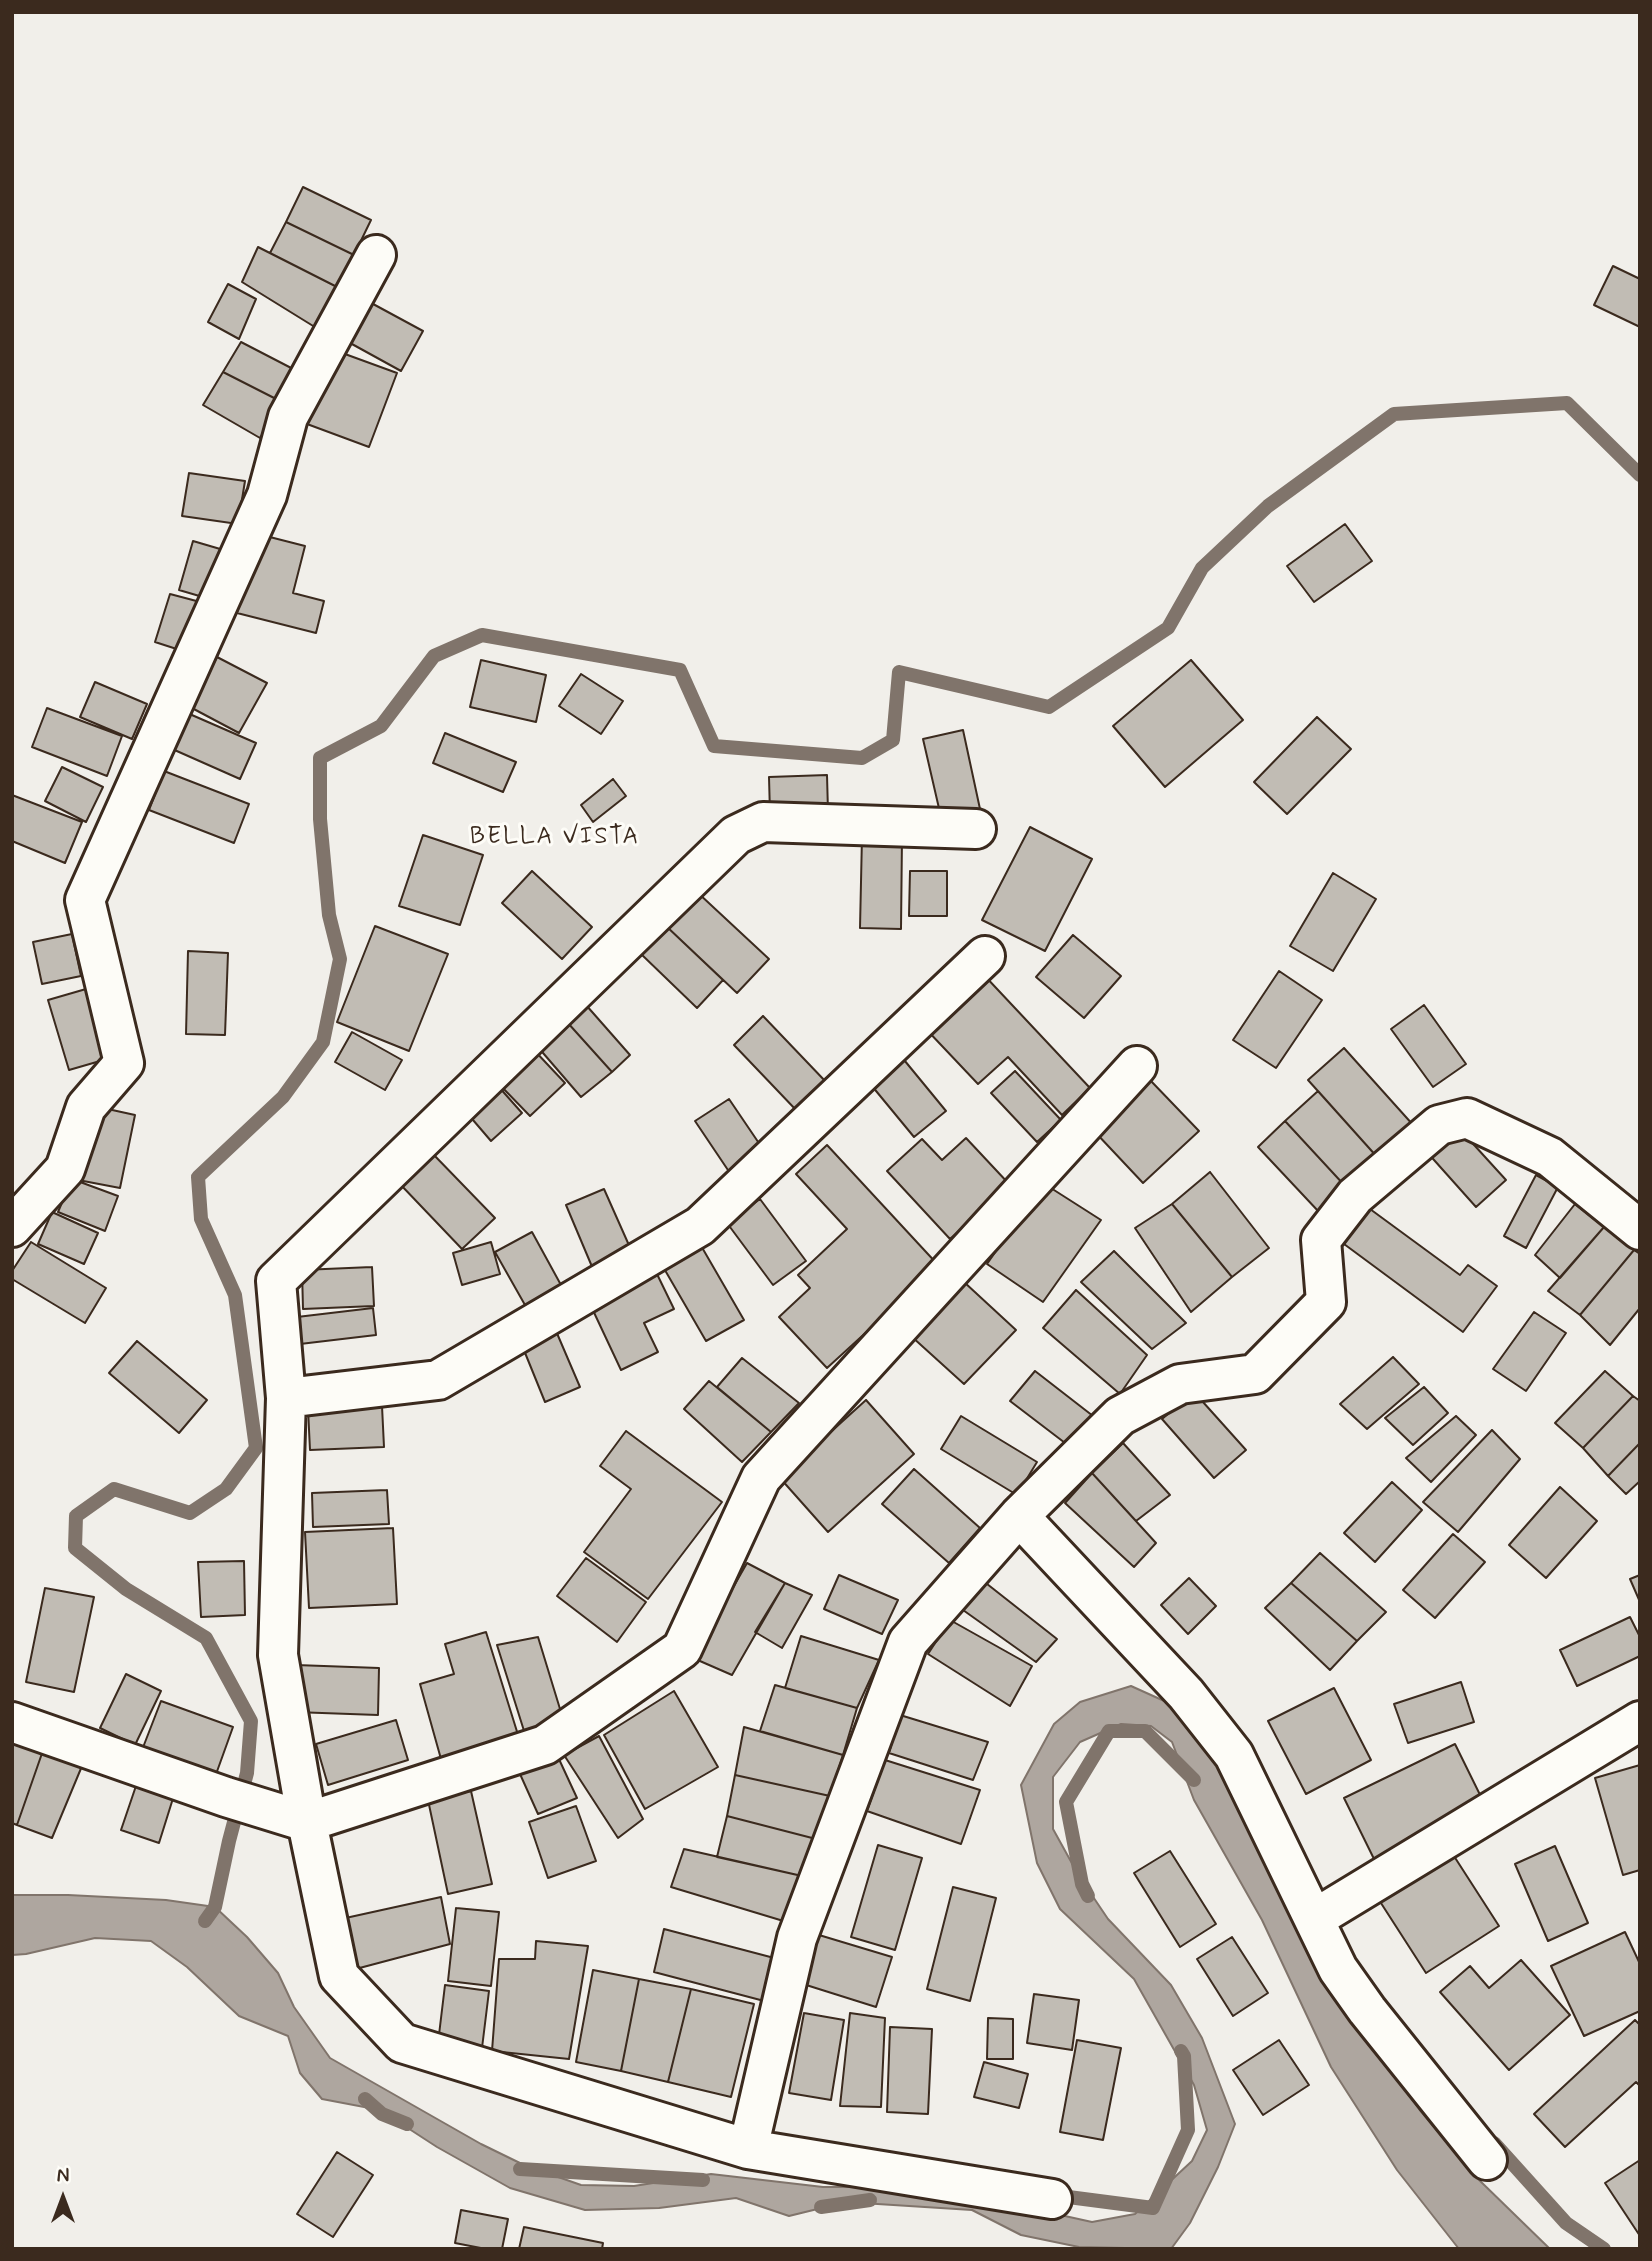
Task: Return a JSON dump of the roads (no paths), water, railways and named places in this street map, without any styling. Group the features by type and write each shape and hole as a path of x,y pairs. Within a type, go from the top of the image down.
{"street":[{"path":"12,1227 65,1169 86,1107 124,1063 85,900 267,495 288,417 376,255"},
{"path":"976,829 763,822 736,835 276,1281 286,1398 278,1655 307,1822 339,1976 402,2043 748,2149 1052,2199"},
{"path":"286,1398 438,1380 700,1226 985,956"},
{"path":"12,1722 307,1822 545,1745 682,1649 761,1478 1137,1066"},
{"path":"748,2149 797,1938 908,1642 1019,1516 1120,1416 1180,1384 1255,1374 1326,1302 1321,1240 1355,1196 1439,1125 1467,1118 1550,1157 1640,1230"},
{"path":"1019,1516 1186,1694 1234,1755 1338,1969 1367,2010 1487,2160"},
{"path":"1314,1919 1640,1721"}],"waterway":[{"path":"205,1921 215,1907 247,1773 251,1721 206,1638 126,1589 75,1548 76,1516 114,1489 190,1513 226,1489 256,1448 235,1295 201,1219 198,1177 283,1097 323,1042 340,959 329,915 320,819 320,758 381,726 434,656 482,635 680,670 714,746 862,758 893,740 899,672 1049,707 1168,628 1202,568 1268,506 1394,414 1567,403 1640,475"},
{"path":"1088,1896 1082,1884 1066,1802 1109,1731 1145,1731 1194,1780"},
{"path":"1053,2195 1153,2208 1188,2130 1184,2056 1181,2051"},
{"path":"365,2099 382,2114 407,2124"},
{"path":"1494,2143 1566,2223 1604,2249"},
{"path":"520,2169 703,2180"},
{"path":"821,2207 870,2200"}],"district":[{"name":"BELLA VISTA","path":"555,838"}]}
